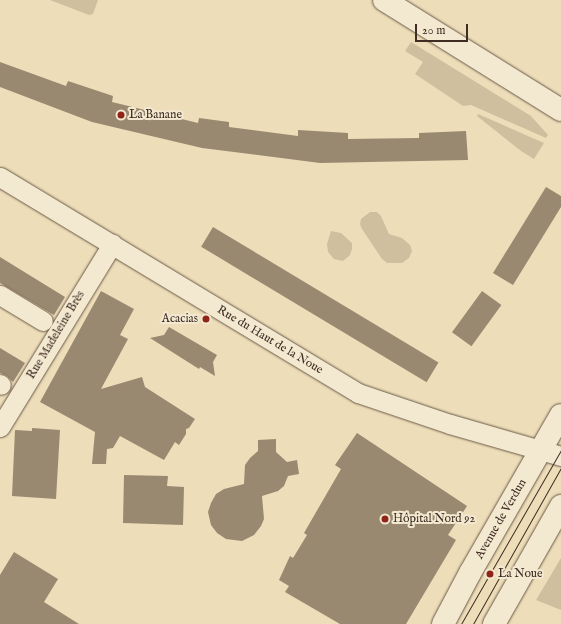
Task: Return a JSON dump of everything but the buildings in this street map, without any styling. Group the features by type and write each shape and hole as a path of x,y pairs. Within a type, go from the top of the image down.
{"main road":[{"path":"384,0 561,110"},
{"name":"Avenue de Verdun","path":"443,624 470,573 561,415"},
{"path":"494,624 561,506"}],"street":[{"name":"Rue du Haut de la Noue","path":"2,182 112,244 358,393 450,424 539,451 561,456"},
{"name":"Rue Madeleine Brès","path":"0,427 112,244"},
{"path":"0,295 43,321"}],"shaded area":[{"path":"50,0 98,0 93,14 89,15"},
{"path":"411,42 531,116 548,135 546,138 471,105 463,106 415,74 423,62 405,51"},
{"path":"478,114 544,143 534,159 521,151 477,116"},
{"path":"370,212 377,212 381,216 389,234 402,238 410,245 412,251 409,258 402,263 387,263 382,259 360,224 361,219"},
{"path":"331,231 341,233 352,243 350,255 343,261 334,259 328,252 327,244"},
{"path":"561,558 561,610 536,600"}],"tram line":[{"path":"461,624 561,450"},
{"path":"473,624 561,468"}],"place":[{"name":"La Banane","path":"121,115"},
{"name":"Acacias","path":"206,319"},
{"name":"Hôpital Nord 92","path":"385,519"},
{"name":"La Noue","path":"490,574"}]}
